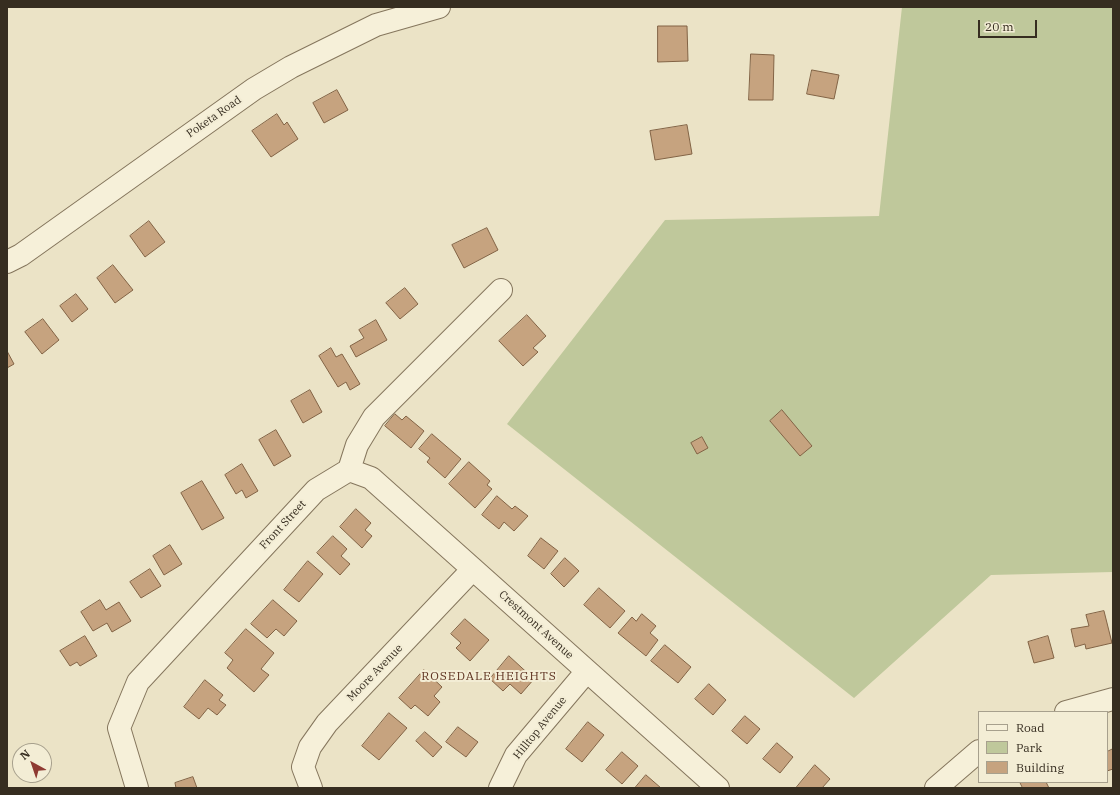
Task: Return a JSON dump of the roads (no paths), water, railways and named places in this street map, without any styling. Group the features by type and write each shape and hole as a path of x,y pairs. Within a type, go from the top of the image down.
{"street":[{"name":"Poketa Road","path":"14,258 254,89 285,71 376,24 439,7"},
{"path":"7,278 14,258"},
{"path":"349,470 357,445 374,417 501,290"},
{"name":"Crestmont Avenue","path":"349,470 371,478 718,788"},
{"name":"Front Street","path":"138,788 120,728 138,682 316,490 349,470"},
{"name":"Moore Avenue","path":"311,788 303,767 310,747 327,723 473,569"},
{"name":"Hilltop Avenue","path":"500,788 516,755 587,671"},
{"path":"1070,711 1113,699"},
{"path":"936,788 978,752"}],"district":[{"name":"ROSEDALE HEIGHTS","path":"489,677"}]}
